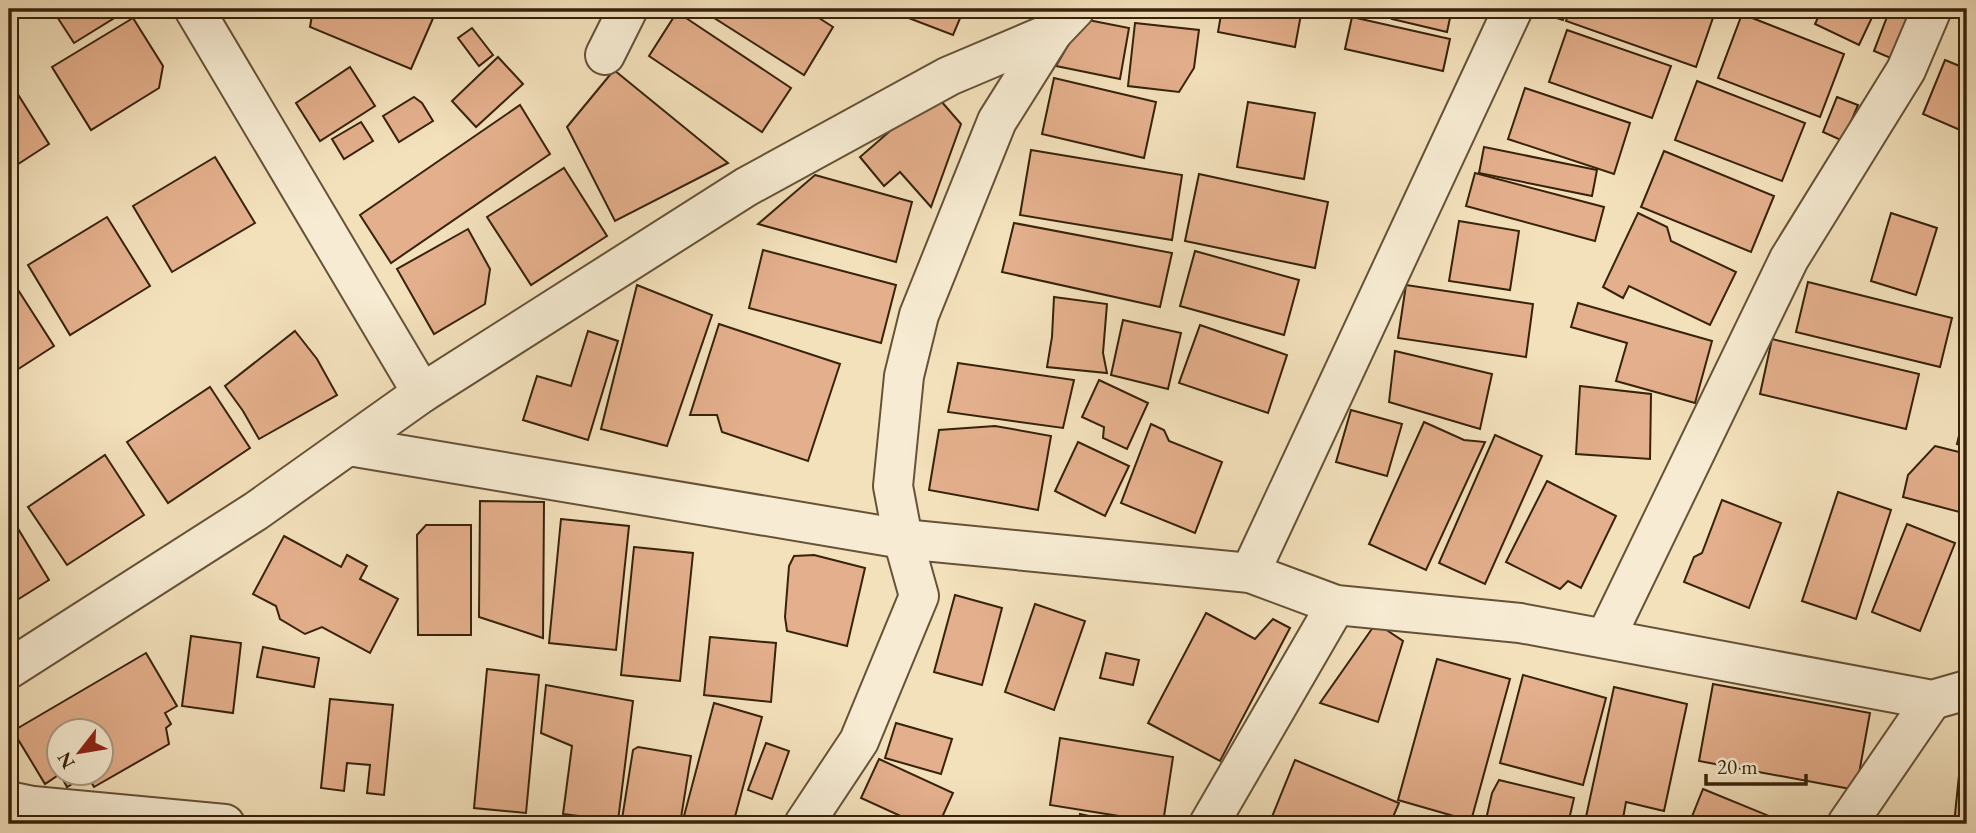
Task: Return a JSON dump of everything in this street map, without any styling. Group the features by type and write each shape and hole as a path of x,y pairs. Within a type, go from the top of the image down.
{"street":[{"path":"194,9 422,393"},
{"path":"605,55 628,9"},
{"path":"1250,573 1513,9"},
{"path":"1606,637 1789,259 1906,70 1932,9"},
{"path":"9,669 256,512 422,393 746,187 948,76 1064,20"},
{"path":"804,824 859,741 919,596 903,539 893,486 904,376 919,314 997,121 1064,20"},
{"path":"349,446 903,539 1250,573 1336,604 1520,623 1950,695 1847,824"},
{"path":"1209,824 1336,604"},
{"path":"9,801 33,806 225,824"}],"building":[{"path":"52,9 121,9 124,12 74,43"},
{"path":"313,9 424,9 434,16 411,69 310,27"},
{"path":"700,9 805,9 833,27 804,75"},
{"path":"885,9 964,9 953,35"},
{"path":"1222,9 1302,9 1295,47 1218,32"},
{"path":"1359,9 1389,9 1388,14"},
{"path":"1395,9 1452,9 1447,32 1392,19"},
{"path":"1546,9 1567,9 1563,20 1544,14"},
{"path":"1570,9 1716,9 1696,67 1566,21"},
{"path":"1822,9 1876,9 1859,45 1815,24"},
{"path":"1890,9 1912,11 1893,59 1874,51"},
{"path":"677,12 791,88 762,132 649,56"},
{"path":"1742,14 1844,54 1820,117 1718,78"},
{"path":"1352,17 1450,39 1443,71 1345,49"},
{"path":"133,18 163,66 159,88 91,130 52,67"},
{"path":"1083,19 1129,28 1120,79 1056,66"},
{"path":"1135,23 1199,30 1194,68 1179,92 1128,86"},
{"path":"472,28 493,55 479,66 458,38"},
{"path":"1567,30 1671,66 1652,118 1549,82"},
{"path":"498,57 523,84 476,127 452,101"},
{"path":"1945,60 1967,69 1967,133 1923,114"},
{"path":"350,67 375,106 320,141 296,103"},
{"path":"614,70 728,163 615,221 567,127"},
{"path":"1054,78 1156,102 1144,158 1042,134"},
{"path":"9,80 49,144 9,170"},
{"path":"1697,81 1805,123 1782,181 1675,140"},
{"path":"1525,88 1630,123 1614,174 1508,139"},
{"path":"934,93 961,124 931,207 900,172 884,186 860,157"},
{"path":"414,97 422,103 433,121 399,142 383,116"},
{"path":"1837,97 1858,105 1843,141 1823,132"},
{"path":"1248,102 1315,113 1304,179 1237,167"},
{"path":"520,105 550,154 391,263 360,215"},
{"path":"361,122 373,141 344,159 332,139"},
{"path":"1484,147 1597,170 1592,196 1479,173"},
{"path":"1031,150 1182,175 1172,240 1020,215"},
{"path":"1664,151 1774,196 1751,252 1641,207"},
{"path":"215,157 255,223 172,272 133,206"},
{"path":"564,168 607,236 531,285 487,217"},
{"path":"1475,173 1604,207 1595,241 1466,206"},
{"path":"1199,174 1328,202 1315,268 1185,241"},
{"path":"815,175 912,202 896,262 758,224"},
{"path":"1638,213 1667,227 1671,241 1736,272 1710,325 1629,286 1623,298 1603,287"},
{"path":"1891,213 1937,228 1916,295 1871,281"},
{"path":"107,217 150,286 70,335 28,265"},
{"path":"1459,221 1519,231 1510,290 1449,281"},
{"path":"1014,223 1172,253 1160,307 1002,272"},
{"path":"468,229 490,269 485,304 434,334 397,269"},
{"path":"763,250 896,285 881,343 749,308"},
{"path":"1195,251 1299,280 1284,335 1180,306"},
{"path":"13,282 54,346 9,375 9,284"},
{"path":"1808,282 1952,318 1940,367 1796,332"},
{"path":"637,285 712,315 667,446 601,429"},
{"path":"1406,285 1533,304 1526,357 1398,338"},
{"path":"1054,297 1107,304 1103,353 1107,373 1047,367"},
{"path":"1578,303 1712,341 1695,403 1616,381 1627,343 1571,327"},
{"path":"1123,320 1181,333 1168,389 1111,375"},
{"path":"719,324 840,364 808,461 722,432 717,415 690,415"},
{"path":"1200,325 1287,355 1268,413 1179,383"},
{"path":"295,331 317,359 337,395 259,439 225,386"},
{"path":"588,331 618,341 588,440 523,420 537,376 571,386"},
{"path":"1772,339 1919,374 1906,429 1760,394"},
{"path":"1395,351 1492,374 1480,429 1389,402"},
{"path":"958,363 1074,380 1063,428 948,412"},
{"path":"1099,380 1148,403 1127,449 1103,438 1104,427 1082,417"},
{"path":"1580,386 1651,394 1650,459 1576,454"},
{"path":"210,387 250,448 168,503 127,442"},
{"path":"1967,402 1967,447 1957,444"},
{"path":"1351,410 1402,424 1387,476 1336,462"},
{"path":"1424,422 1464,440 1485,442 1426,570 1369,544"},
{"path":"1151,424 1164,430 1169,441 1222,462 1195,533 1121,503"},
{"path":"995,426 1051,436 1038,510 929,490 939,430"},
{"path":"1495,435 1542,456 1485,584 1439,563"},
{"path":"1078,442 1129,466 1105,516 1055,491"},
{"path":"1935,446 1967,454 1967,514 1903,497 1908,475"},
{"path":"105,455 144,515 67,565 28,507"},
{"path":"1547,481 1616,516 1581,588 1568,581 1560,589 1506,562"},
{"path":"1838,492 1891,510 1856,619 1802,601"},
{"path":"1722,500 1781,523 1749,608 1684,582 1694,557 1702,553"},
{"path":"480,501 544,502 543,638 479,617"},
{"path":"11,517 49,580 9,605 9,519"},
{"path":"561,519 629,526 616,650 549,643"},
{"path":"1907,524 1955,543 1920,631 1872,612"},
{"path":"426,525 471,525 471,635 418,635 417,535"},
{"path":"284,536 341,567 347,555 367,566 360,579 398,599 370,653 322,627 305,634 280,619 276,606 253,594"},
{"path":"634,547 693,553 680,681 621,675"},
{"path":"814,555 865,568 847,646 787,631 785,617 789,566 794,556"},
{"path":"955,595 1002,608 982,685 934,672"},
{"path":"1035,604 1085,621 1054,710 1005,692"},
{"path":"1206,613 1255,639 1273,619 1290,628 1220,761 1148,723"},
{"path":"1376,623 1403,641 1378,722 1320,703"},
{"path":"191,636 241,643 233,713 182,706"},
{"path":"710,637 776,643 771,702 704,695"},
{"path":"263,647 319,658 314,687 257,677"},
{"path":"146,653 177,706 165,713 171,724 166,728 169,744 116,774 116,718 46,718 45,784 13,731"},
{"path":"1106,653 1139,660 1133,685 1100,678"},
{"path":"1437,659 1510,679 1471,821 1398,800"},
{"path":"487,669 539,675 526,813 474,808"},
{"path":"1523,675 1606,698 1583,785 1500,763"},
{"path":"1713,684 1870,713 1856,790 1699,761"},
{"path":"546,685 633,701 618,821 563,814 572,746 541,733"},
{"path":"1614,687 1687,704 1664,811 1626,802 1622,824 1586,817"},
{"path":"330,699 393,705 384,795 367,793 370,765 347,763 344,791 321,788"},
{"path":"714,703 762,717 733,824 715,824 684,816"},
{"path":"896,723 952,739 941,774 885,758"},
{"path":"1964,727 1967,728 1967,824 1954,824"},
{"path":"1060,738 1173,757 1163,823 1050,805"},
{"path":"766,743 789,751 772,799 748,790"},
{"path":"638,747 691,756 680,824 654,824 622,819 633,750"},
{"path":"879,759 953,793 939,824 918,824 861,798"},
{"path":"1295,760 1399,803 1390,824 1269,824"},
{"path":"1499,780 1574,798 1568,824 1485,824 1492,793"},
{"path":"1703,789 1786,823 1786,824 1689,824"},
{"path":"1080,814 1126,824 1078,824"}]}
